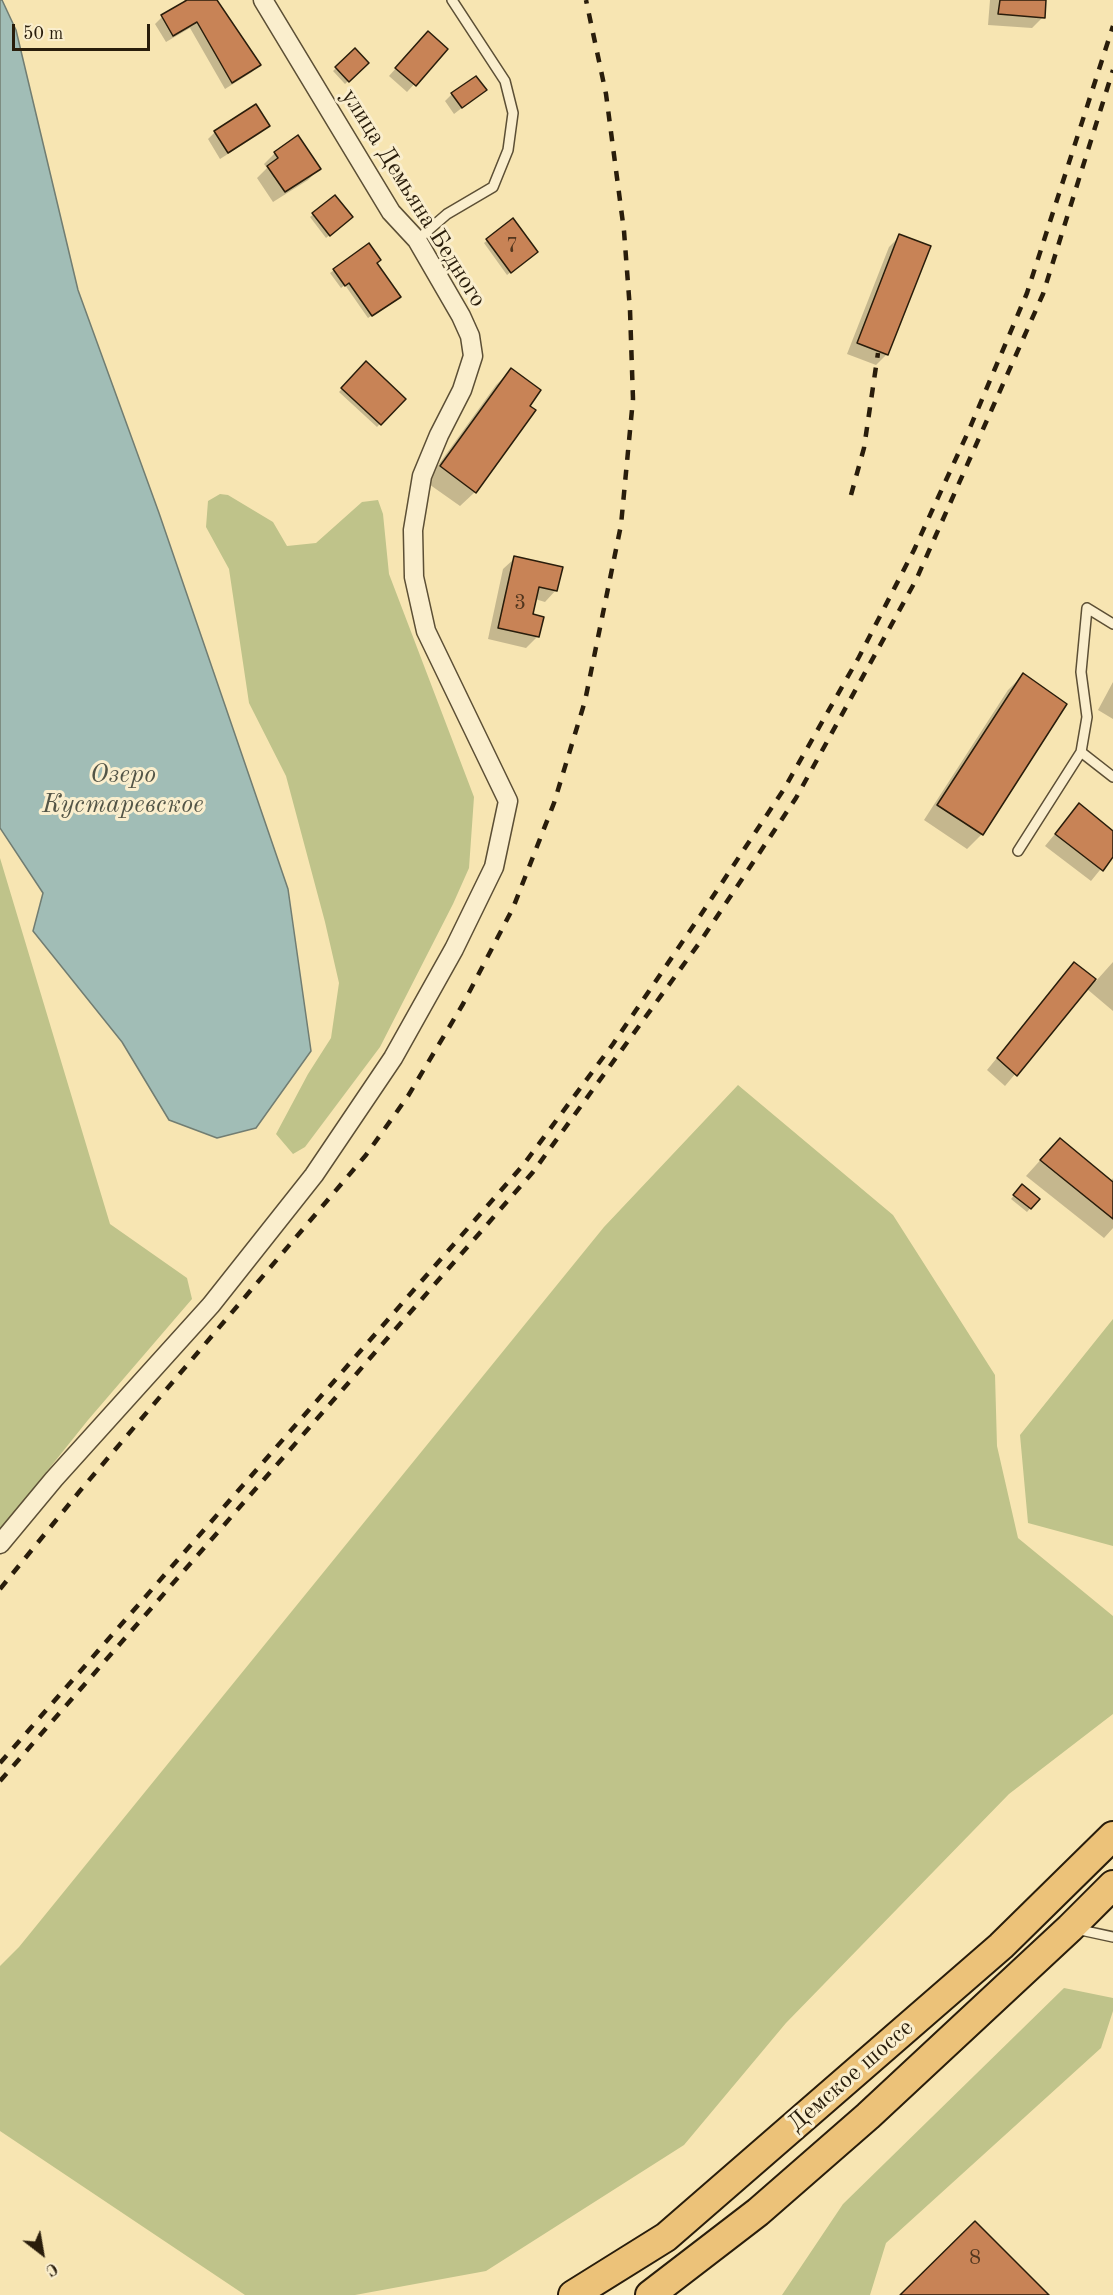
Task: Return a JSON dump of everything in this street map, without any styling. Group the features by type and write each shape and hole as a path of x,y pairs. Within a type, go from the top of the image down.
{"main road":[{"name":"Демское шоссе","path":"573,2295 666,2237 1001,1946 1113,1836"},
{"name":"Демское шоссе","path":"650,2295 758,2212 868,2116 1113,1885"}],"street":[{"name":"улица Демьяна Бедного","path":"0,1545 54,1479 211,1305 314,1175 393,1058 454,949 494,867 508,801 426,631 414,577 413,530 422,476 439,435 462,390 473,357 470,336 417,240 391,212 263,0"}],"lane":[{"path":"417,240 447,214 493,187 508,150 513,113 505,81 452,0"},
{"path":"1018,851 1081,752 1087,717 1081,672 1087,608 1113,624"},
{"path":"1081,752 1113,777"},
{"path":"1070,1928 1113,1937"}],"green space":[{"path":"220,494 228,495 273,522 287,546 316,543 362,502 378,500 383,514 389,574 474,797 469,868 453,904 380,1047 305,1147 293,1154 276,1134 308,1074 331,1038 339,983 286,776 249,703 229,569 206,527 208,501"},
{"path":"0,858 110,1224 187,1278 192,1299 88,1420 0,1530"},
{"path":"738,1085 893,1215 995,1375 997,1446 1018,1538 1113,1616 1113,1714 1009,1794 786,2023 684,2145 486,2271 355,2295 245,2295 0,2131 0,1966 19,1947 604,1227"},
{"path":"1113,1319 1113,1546 1028,1523 1020,1435"},
{"path":"1064,1988 1113,1998 1113,2011 1101,2048 886,2243 870,2295 782,2295 843,2204"}],"water":[{"name":"Озеро Кустаревское","path":"0,0 16,30 78,290 159,513 288,889 311,1051 256,1128 217,1138 169,1120 122,1042 33,931 43,893 0,828"}],"building":[{"path":"187,0 217,0 261,65 232,83 197,22 173,36 161,15"},
{"path":"1000,0 1046,0 1045,18 998,14"},
{"path":"428,31 448,49 416,86 395,68"},
{"path":"355,48 369,63 349,82 335,67"},
{"path":"476,76 487,90 462,108 451,93"},
{"path":"256,104 270,126 228,153 214,131"},
{"path":"298,135 321,169 285,192 267,166 278,158 274,152"},
{"path":"335,195 353,217 330,236 312,213"},
{"path":"513,218 538,252 511,273 486,239"},
{"path":"899,234 931,246 888,355 857,343"},
{"path":"369,243 381,260 377,263 401,297 372,316 349,283 345,286 333,269"},
{"path":"366,361 406,399 381,425 341,388"},
{"path":"511,368 541,390 530,406 536,410 476,493 440,466"},
{"path":"514,556 563,567 557,591 539,587 533,614 544,617 539,637 498,628"},
{"path":"1023,673 1067,704 983,835 937,805"},
{"path":"1079,803 1113,831 1113,857 1103,871 1055,834"},
{"path":"1074,962 1096,979 1017,1076 997,1058"},
{"path":"1060,1138 1113,1182 1113,1219 1040,1160"},
{"path":"1022,1184 1040,1199 1031,1209 1013,1195"},
{"path":"975,2221 1049,2295 900,2295"}],"railway":[{"path":"0,1589 79,1492 366,1155 408,1096 463,1004 513,908 554,803 585,701 621,525 633,399 624,231 606,94 586,0"},
{"path":"0,1763 524,1164 613,1044 784,789 859,657 914,550 969,430 1027,293 1113,26"},
{"path":"0,1781 533,1172 700,942 796,798 916,580 1043,294 1113,70"},
{"path":"851,495 864,448 878,353"}]}
